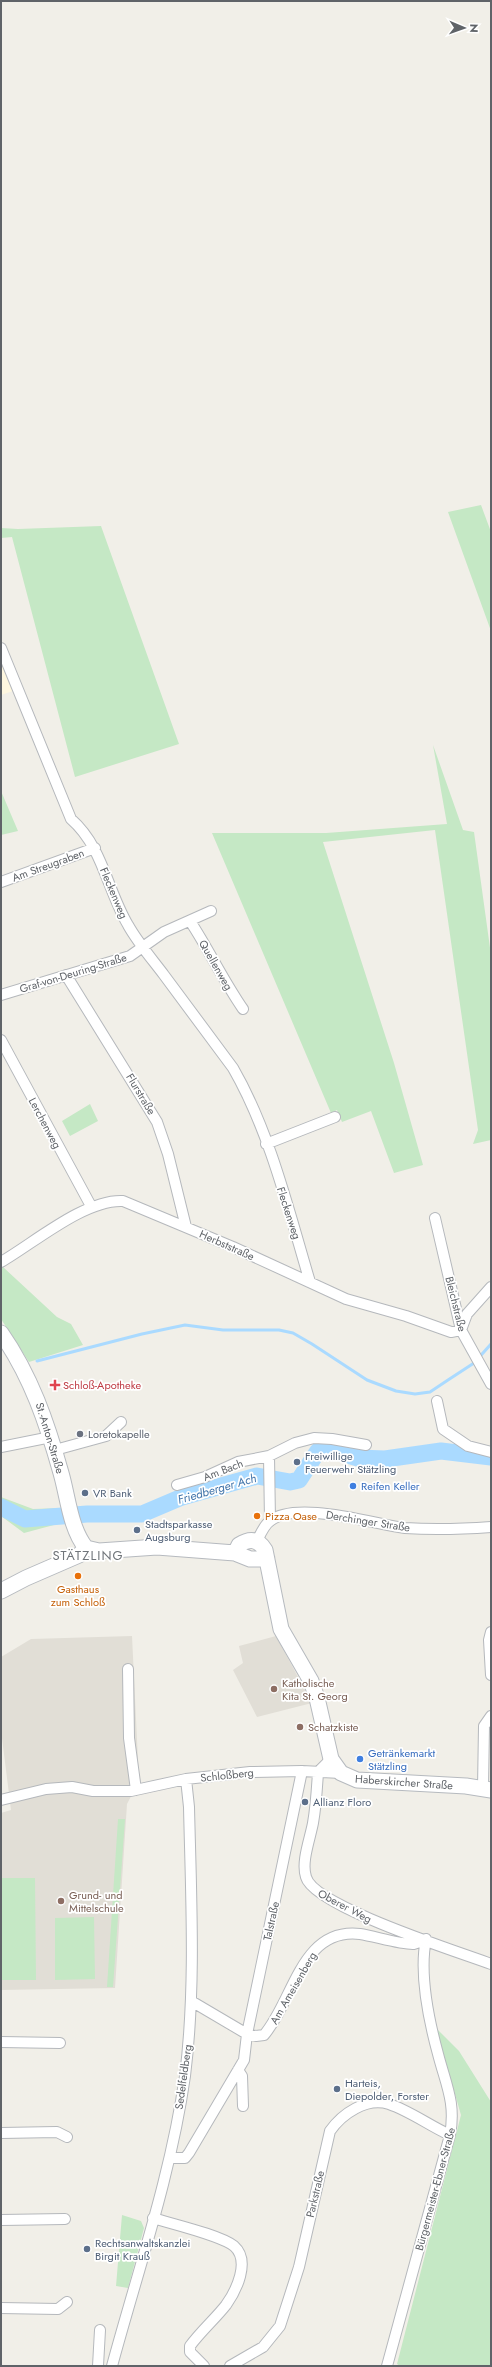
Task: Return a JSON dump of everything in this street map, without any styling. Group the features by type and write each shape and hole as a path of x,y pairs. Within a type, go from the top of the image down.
{"street":[{"name":"Fleckenweg","path":"1,648 72,819 82,829 95,848 120,911 143,947 233,1068 250,1099 310,1282"},
{"name":"Am Streugraben","path":"1,882 95,848"},
{"path":"143,947 164,932 211,911"},
{"name":"Quellenweg","path":"190,921 208,949 222,979 243,1009"},
{"name":"Graf-von-Deuring-Straße","path":"1,994 130,956 143,947"},
{"name":"Flurstraße","path":"66,975 157,1122 168,1154 186,1227"},
{"name":"Lerchenweg","path":"1,1040 91,1206"},
{"path":"266,1144 335,1117"},
{"name":"Herbststraße","path":"1,1262 91,1206 114,1200 123,1201 186,1227 346,1299 406,1316 451,1332 460,1330"},
{"name":"Bleichstraße","path":"435,1218 460,1330 491,1384"},
{"path":"460,1330 467,1314 491,1287"},
{"name":"St.-Anton-Straße","path":"1,1333 15,1353 38,1398 53,1444 72,1515 81,1542 86,1548"},
{"path":"437,1401 443,1429 468,1446 491,1452"},
{"path":"1,1447 53,1444 106,1436 121,1422"},
{"name":"Am Bach","path":"177,1485 204,1477 238,1462 269,1456 295,1443 314,1438 332,1439 366,1445"},
{"path":"235,1553 239,1545 244,1542 257,1541 270,1520 269,1456"},
{"name":"Derchinger Straße","path":"270,1520 290,1514 331,1514 407,1528 431,1529 491,1526"},
{"name":"Haberskircher Straße","path":"257,1541 262,1545 267,1559 281,1629 315,1692 321,1710 331,1759 341,1773 357,1780 487,1789 484,1726 491,1716"},
{"path":"1,1591 78,1555 86,1548 99,1551 157,1547 235,1553 250,1559 267,1559"},
{"path":"491,1632 489,1640 491,1675"},
{"path":"128,1669 129,1738 136,1790"},
{"path":"318,1772 331,1759"},
{"name":"Schloßberg","path":"1,1800 46,1789 72,1787 92,1791 136,1790 186,1779 250,1772 302,1771 341,1773"},
{"name":"Talstraße","path":"170,2158 184,2158 189,2153 244,2060 247,2034 302,1771"},
{"name":"Oberer Weg","path":"318,1772 316,1802 305,1867 308,1883 313,1889 335,1903 368,1919 491,1964"},
{"name":"Sedelfeldberg","path":"112,2366 170,2158 185,2076 191,2001 189,1807 186,1779"},
{"name":"Am Ameisenberg","path":"247,2034 260,2036 269,2028 307,1960 319,1944 330,1937 359,1934 414,1944 426,1939"},
{"name":"Bürgermeister-Ebner-Straße","path":"386,2366 450,2135 453,2116 450,2094 437,2054 425,1988 422,1954 426,1939"},
{"path":"191,2001 247,2034"},
{"path":"1,2042 60,2043"},
{"path":"238,2070 242,2076 243,2106"},
{"name":"Parkstraße","path":"230,2366 263,2347 280,2326 298,2267 330,2131 338,2120 351,2111 364,2106 375,2103 388,2104 450,2135"},
{"path":"1,2133 57,2132 67,2137"},
{"path":"153,2218 228,2242 239,2252 241,2268 234,2291 190,2346 190,2352 204,2366"},
{"path":"1,2220 65,2219"},
{"path":"1,2308 58,2309 67,2302"},
{"path":"98,2366 100,2330"}],"shaded area":[{"path":"1,654 16,690 1,695"},
{"name":"Grund- und Mittelschule","path":"132,1636 139,1781 127,1804 115,1988 1,1990 1,1813 11,1810 1,1730 1,1657 31,1639"},
{"name":"Katholische Kita St. Georg","path":"276,1636 312,1703 257,1717 233,1670 243,1663 239,1646"}],"green space":[{"path":"481,505 491,532 491,631 448,512"},
{"path":"101,526 179,744 75,777 12,537 1,538 1,528 18,529"},
{"path":"433,745 463,830 474,832 491,955 491,1140 473,1144 478,1130 435,830 323,842 394,1063 423,1165 394,1173 371,1111 342,1122 337,1110 331,1113 212,833 326,833 447,824"},
{"path":"1,791 18,831 1,835"},
{"path":"90,1104 98,1121 70,1136 62,1121"},
{"path":"3,1267 57,1317 71,1324 83,1345 29,1362 1,1319 1,1268"},
{"path":"1,1497 33,1509 61,1508 65,1522 24,1533 1,1516"},
{"path":"118,1819 125,1819 113,1987 107,1987"},
{"path":"1,1878 35,1878 36,1980 1,1980"},
{"path":"94,1917 95,1979 55,1980 55,1918"},
{"path":"436,2028 459,2051 491,2102 491,2366 400,2366 397,2364 461,2115"},
{"path":"122,2215 141,2221 144,2228 128,2288 116,2286"}],"waterway":[{"path":"37,1361 142,1334 185,1325 223,1330 279,1330 293,1333 367,1380 396,1391 415,1394 430,1392 474,1363 491,1344"},
{"name":"Friedberger Ach","path":"1,1507 25,1519 87,1514 142,1514 182,1497 257,1476 290,1482 299,1480 318,1451 328,1449 358,1458 385,1459 441,1451 491,1457"}],"place":[{"name":"Schloß-Apotheke","path":"55,1385"},
{"name":"Loretokapelle","path":"80,1434"},
{"name":"Freiwillige Feuerwehr Stätzling","path":"297,1462"},
{"name":"Reifen Keller","path":"353,1486"},
{"name":"VR Bank","path":"85,1493"},
{"name":"Pizza Oase","path":"257,1516"},
{"name":"Stadtsparkasse Augsburg","path":"137,1530"},
{"name":"Gasthaus zum Schloß","path":"78,1576"},
{"name":"Katholische Kita St. Georg","path":"274,1689"},
{"name":"Schatzkiste","path":"300,1727"},
{"name":"Getränkemarkt Stätzling","path":"360,1759"},
{"name":"Allianz Floro","path":"305,1802"},
{"name":"Grund- und Mittelschule","path":"61,1901"},
{"name":"Harteis, Diepolder, Forster","path":"337,2089"},
{"name":"Rechtsanwaltskanzlei Birgit Krauß","path":"87,2249"}],"district":[{"name":"STÄTZLING","path":"88,1555"}]}
